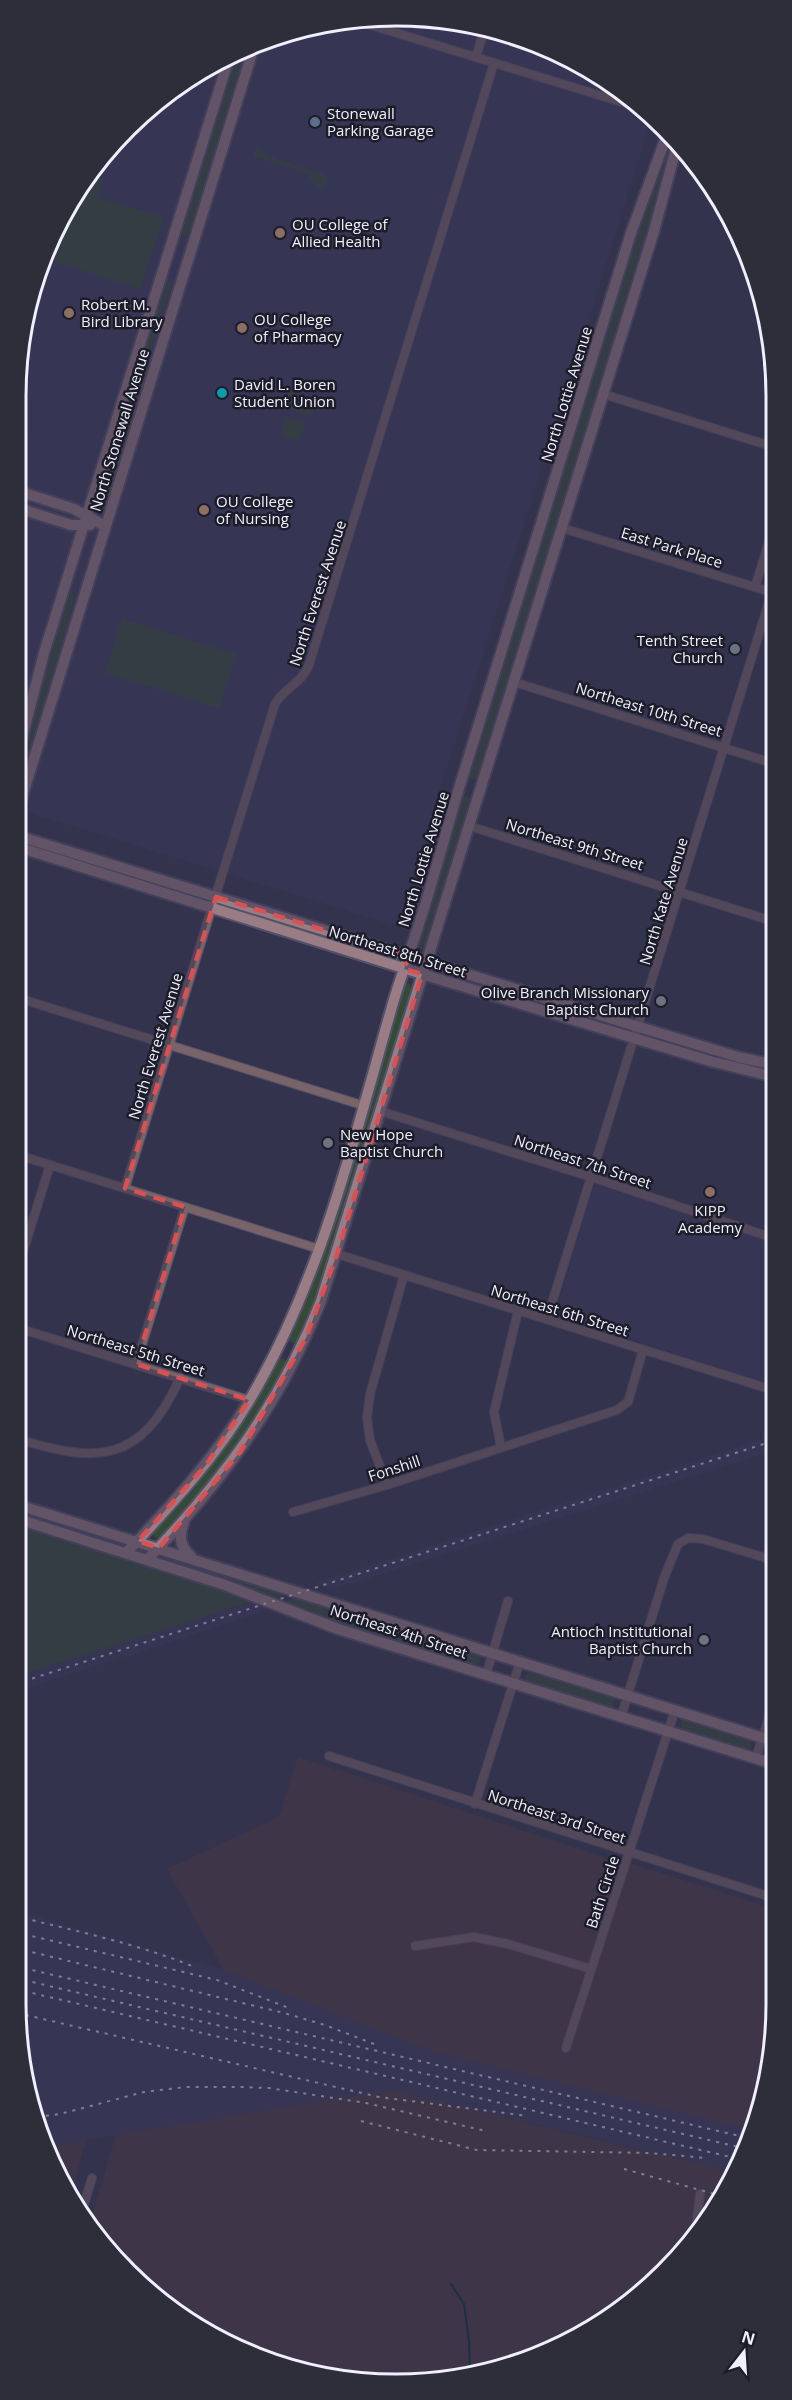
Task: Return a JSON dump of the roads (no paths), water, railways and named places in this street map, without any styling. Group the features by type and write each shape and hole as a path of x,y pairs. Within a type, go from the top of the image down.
{"main road":[{"name":"North Stonewall Avenue","path":"26,784 251,55"},
{"name":"North Stonewall Avenue","path":"26,723 44,653 226,67"},
{"name":"North Lottie Avenue","path":"127,1552 206,1465 249,1400 286,1331 319,1248 365,1106 404,969 628,245 665,141"},
{"path":"147,1560 185,1520 236,1458 278,1393 306,1338 336,1254 562,528 654,231 675,152"},
{"path":"26,494 74,509 85,520 105,526"},
{"path":"26,510 72,525 85,520"},
{"name":"Northeast 8th Street","path":"26,838 639,1028 766,1063"},
{"name":"Northeast 8th Street","path":"26,849 404,969 729,1066 766,1075"},
{"name":"Northeast 4th Street","path":"26,1507 766,1738"},
{"path":"185,1520 180,1539 182,1547 194,1559"},
{"name":"Northeast 4th Street","path":"26,1521 261,1597 338,1629 766,1761"}],"street":[{"path":"374,26 622,102"},
{"path":"476,57 482,36"},
{"name":"North Everest Avenue","path":"125,1188 275,704 284,692 303,677 309,665 494,63"},
{"path":"603,394 766,445"},
{"name":"East Park Place","path":"562,528 766,591"},
{"path":"755,587 766,552"},
{"name":"North Kate Avenue","path":"546,1319 639,1028 766,615"},
{"name":"Northeast 10th Street","path":"514,682 766,761"},
{"name":"Northeast 9th Street","path":"469,826 766,919"},
{"path":"26,1000 365,1106"},
{"name":"Northeast 7th Street","path":"380,1112 591,1176 766,1236"},
{"path":"26,1157 319,1248"},
{"path":"26,1242 50,1164"},
{"path":"136,1364 185,1207"},
{"name":"Northeast 6th Street","path":"336,1254 766,1388"},
{"path":"387,1485 370,1440 367,1418 370,1394 405,1275"},
{"path":"518,1311 494,1412 501,1447 617,1410 628,1402 644,1350"},
{"name":"Northeast 5th Street","path":"26,1330 249,1400"},
{"path":"26,1441 67,1453 102,1452 119,1448 144,1433 155,1423 169,1403 180,1378"},
{"name":"Fonshill","path":"293,1512 387,1485 501,1447"},
{"path":"621,1717 664,1578 678,1544 688,1538 703,1539 766,1558"},
{"path":"486,1675 508,1601"},
{"path":"475,1804 520,1662"},
{"name":"Bath Circle","path":"566,2048 675,1710"},
{"path":"756,1758 766,1725"},
{"name":"Northeast 3rd Street","path":"329,1756 766,1896"},
{"path":"415,1946 474,1937 508,1944 591,1969"},
{"path":"84,2204 92,2178"},
{"path":"697,2220 700,2194"}],"waterway":[{"path":"451,2284 464,2304 470,2367"}],"railway":[{"path":"26,1680 766,1443"},
{"path":"26,1919 127,1944 192,1966"},
{"path":"26,1935 217,1980 289,2008"},
{"path":"26,1951 284,2013 325,2025 374,2044"},
{"path":"26,1969 742,2137"},
{"path":"26,1981 738,2147"},
{"path":"26,1992 733,2158"},
{"path":"26,2015 379,2097 528,2116"},
{"path":"43,2116 60,2114 144,2092 186,2087 241,2087 269,2088 366,2103 486,2131"},
{"path":"361,2121 477,2150 649,2153 706,2158"},
{"path":"624,2169 714,2194"}],"place":[{"name":"Stonewall Parking Garage","path":"315,122"},
{"name":"OU College of Allied Health","path":"280,233"},
{"name":"Robert M. Bird Library","path":"69,313"},
{"name":"OU College of Pharmacy","path":"242,328"},
{"name":"David L. Boren Student Union","path":"222,393"},
{"name":"OU College of Nursing","path":"204,510"},
{"name":"Tenth Street Church","path":"735,649"},
{"name":"Olive Branch Missionary Baptist Church","path":"661,1001"},
{"name":"New Hope Baptist Church","path":"328,1143"},
{"name":"KIPP Academy","path":"710,1192"},
{"name":"Antioch Institutional Baptist Church","path":"704,1640"}]}
